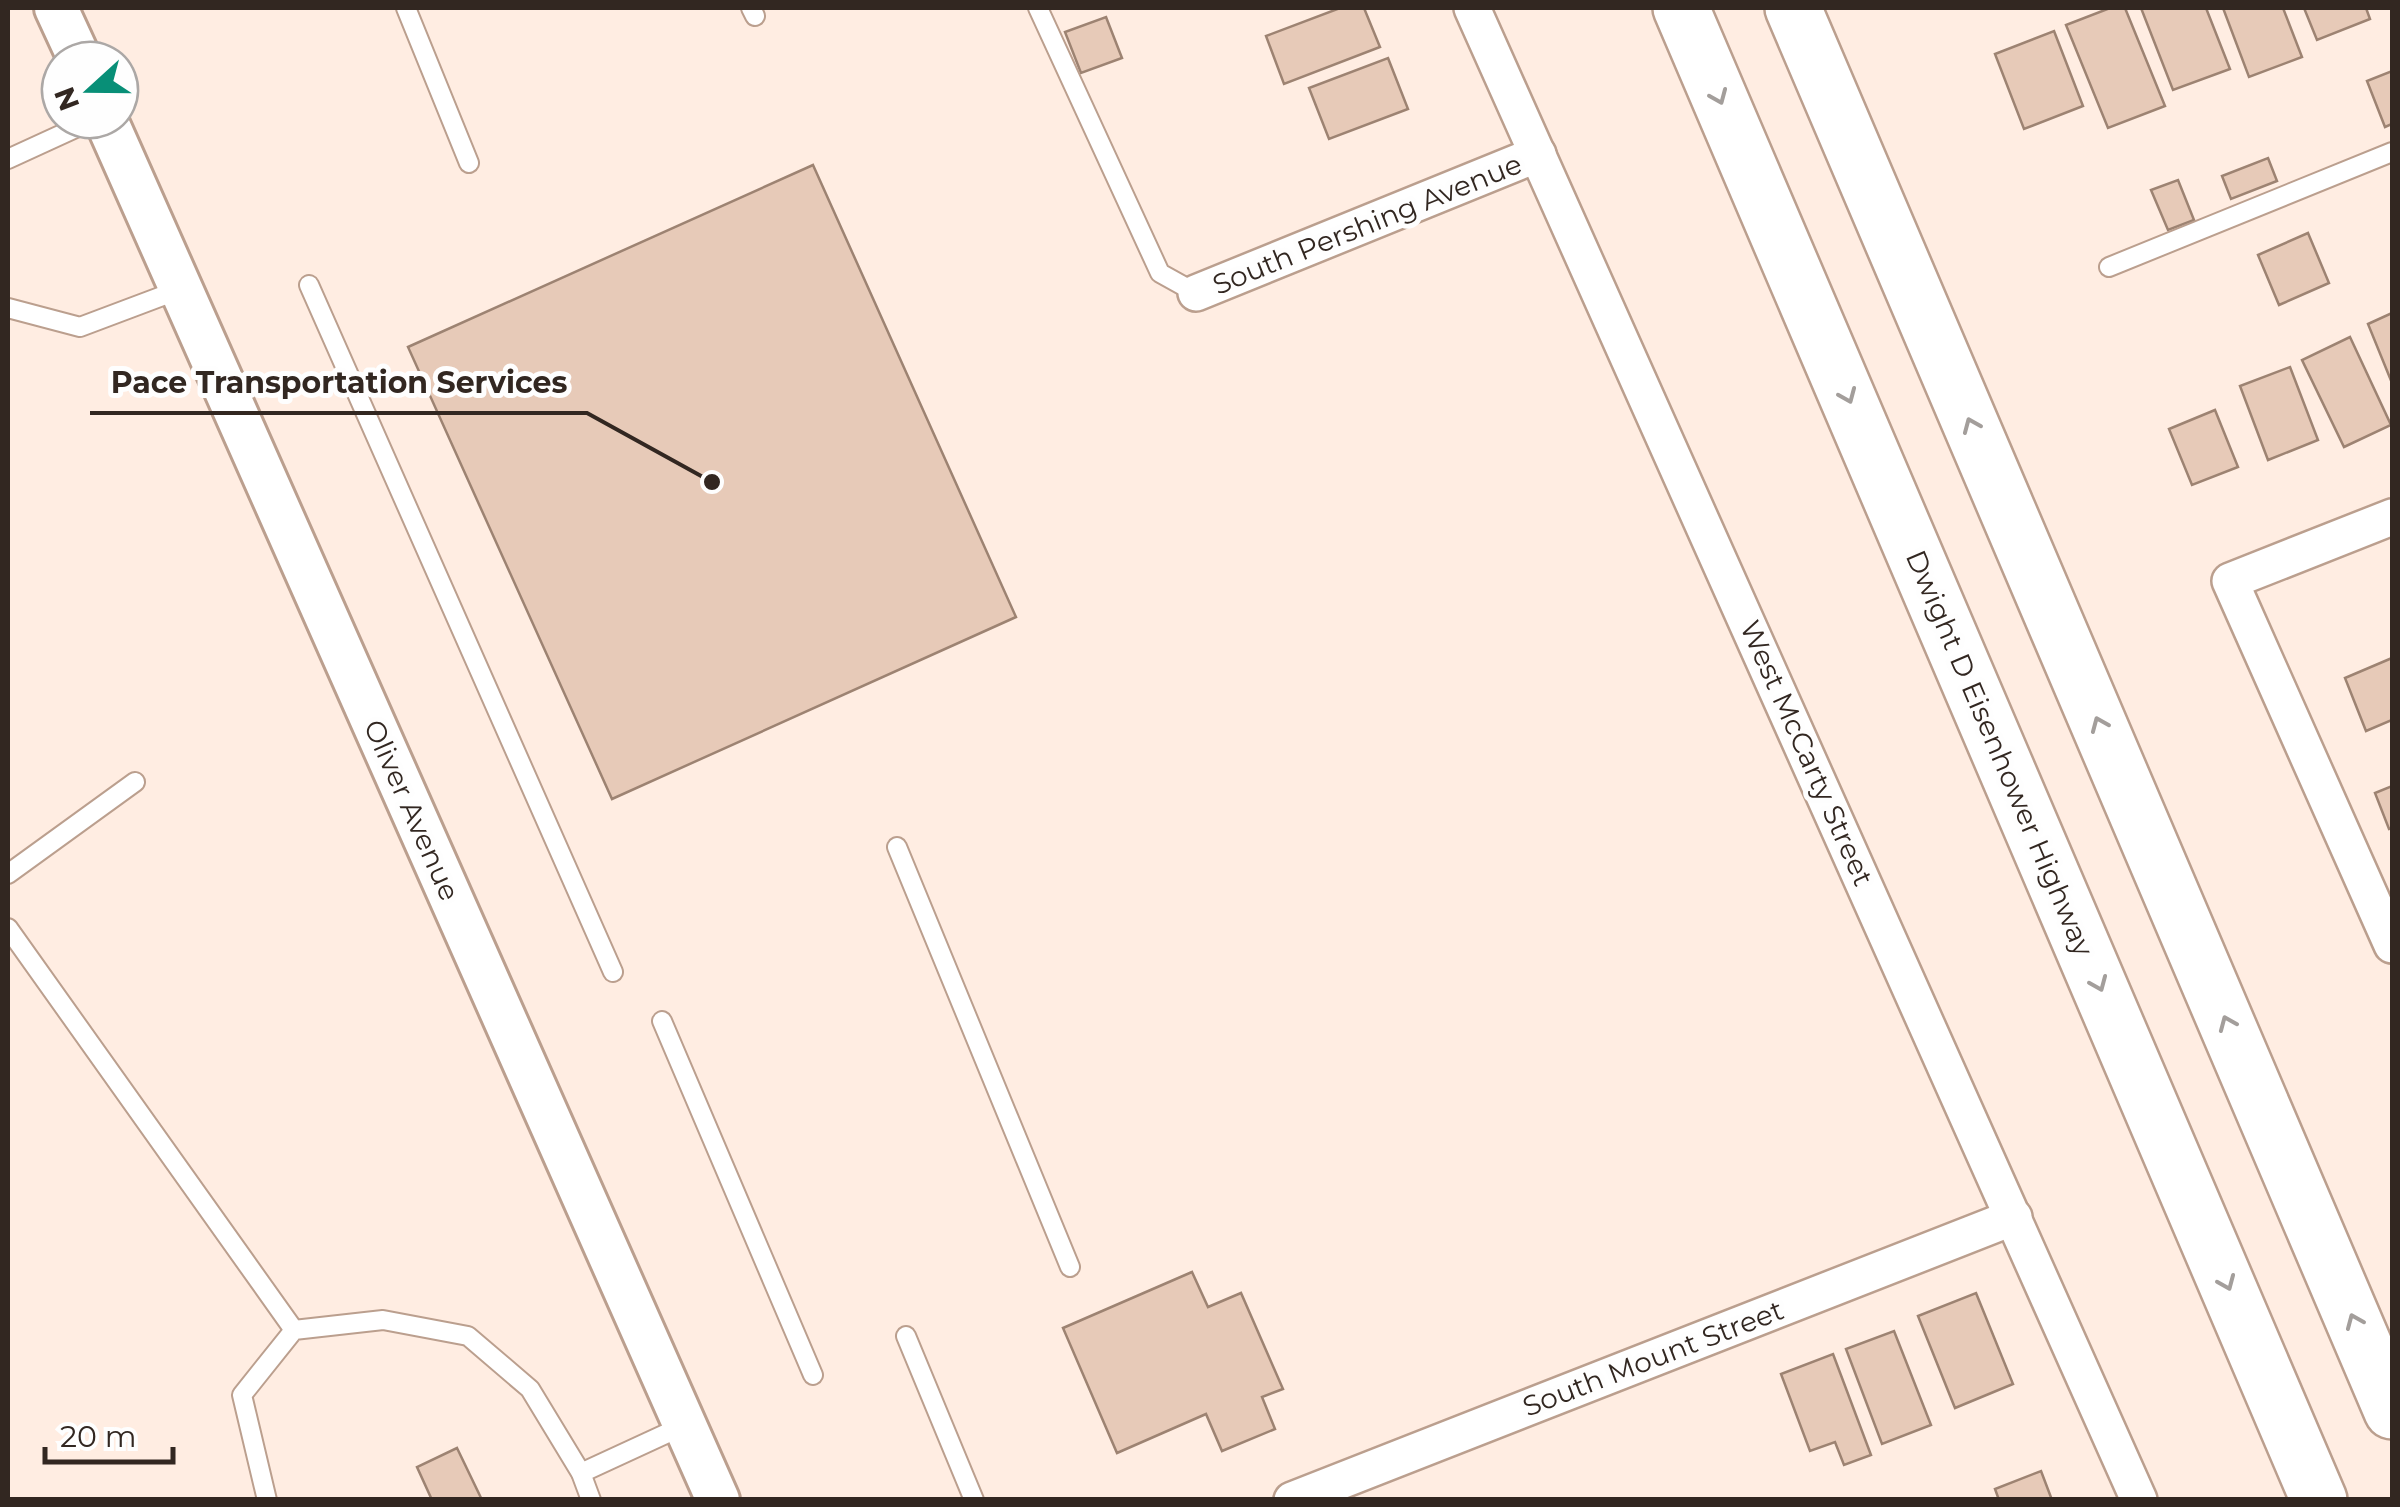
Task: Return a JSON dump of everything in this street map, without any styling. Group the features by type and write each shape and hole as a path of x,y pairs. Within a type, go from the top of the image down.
{"highway":[{"name":"Dwight D Eisenhower Highway","path":"1681,8 2319,1500"},
{"path":"1793,8 2392,1411"}],"street":[{"path":"56,8 71,40"},
{"name":"West McCarty Street","path":"1472,8 2139,1500"},
{"name":"Oliver Avenue","path":"115,140 718,1500"},
{"name":"South Pershing Avenue","path":"1196,294 1538,154"},
{"path":"2392,516 2230,581 2392,945"},
{"name":"South Mount Street","path":"1292,1500 2014,1217"}],"lane":[{"path":"406,8 469,163"},
{"path":"1038,8 1160,273 1196,294"},
{"path":"8,159 50,140"},
{"path":"2109,268 2392,152"},
{"path":"309,285 613,972"},
{"path":"8,308 80,327 181,289"},
{"path":"8,874 135,782"},
{"path":"897,847 1070,1266"},
{"path":"8,928 294,1330"},
{"path":"662,1021 813,1375"},
{"path":"268,1500 242,1395 294,1330 383,1320 468,1336 530,1389 582,1474 592,1500"},
{"path":"906,1336 974,1500"},
{"path":"582,1474 685,1426"}],"building":[{"path":"1340,8 1364,8 1380,47 1284,84 1266,36"},
{"path":"2110,8 2125,8 2165,106 2108,128 2066,25"},
{"path":"2141,8 2206,8 2230,69 2173,90"},
{"path":"2223,8 2283,8 2302,57 2249,77"},
{"path":"2304,8 2366,8 2370,19 2317,40"},
{"path":"1106,17 1122,58 1081,73 1065,32"},
{"path":"2054,31 2083,106 2024,129 1995,54"},
{"path":"1388,58 1408,109 1329,139 1309,88"},
{"path":"2392,71 2392,124 2385,127 2367,81"},
{"path":"2268,158 2277,181 2231,199 2222,176"},
{"path":"813,165 1016,617 612,799 408,347"},
{"path":"2178,180 2194,220 2168,230 2151,190"},
{"path":"2308,233 2329,283 2279,305 2258,255"},
{"path":"2392,313 2392,383 2368,324"},
{"path":"2350,337 2391,425 2344,447 2302,360"},
{"path":"2290,367 2318,440 2268,460 2240,386"},
{"path":"2215,410 2238,467 2192,485 2169,429"},
{"path":"2392,658 2392,720 2366,731 2345,678"},
{"path":"2392,786 2392,828 2389,829 2375,793"},
{"path":"1192,1272 1208,1307 1241,1293 1283,1389 1262,1397 1275,1429 1222,1451 1206,1414 1117,1453 1063,1328"},
{"path":"1976,1293 2013,1384 1955,1408 1918,1316"},
{"path":"1894,1331 1931,1425 1882,1444 1846,1349"},
{"path":"1833,1354 1871,1455 1844,1465 1835,1442 1810,1451 1781,1374"},
{"path":"457,1448 482,1500 432,1500 417,1467"},
{"path":"2041,1471 2052,1500 1999,1500 1995,1489"}],"place":[{"name":"Pace Transportation Services","path":"712,482"}]}
